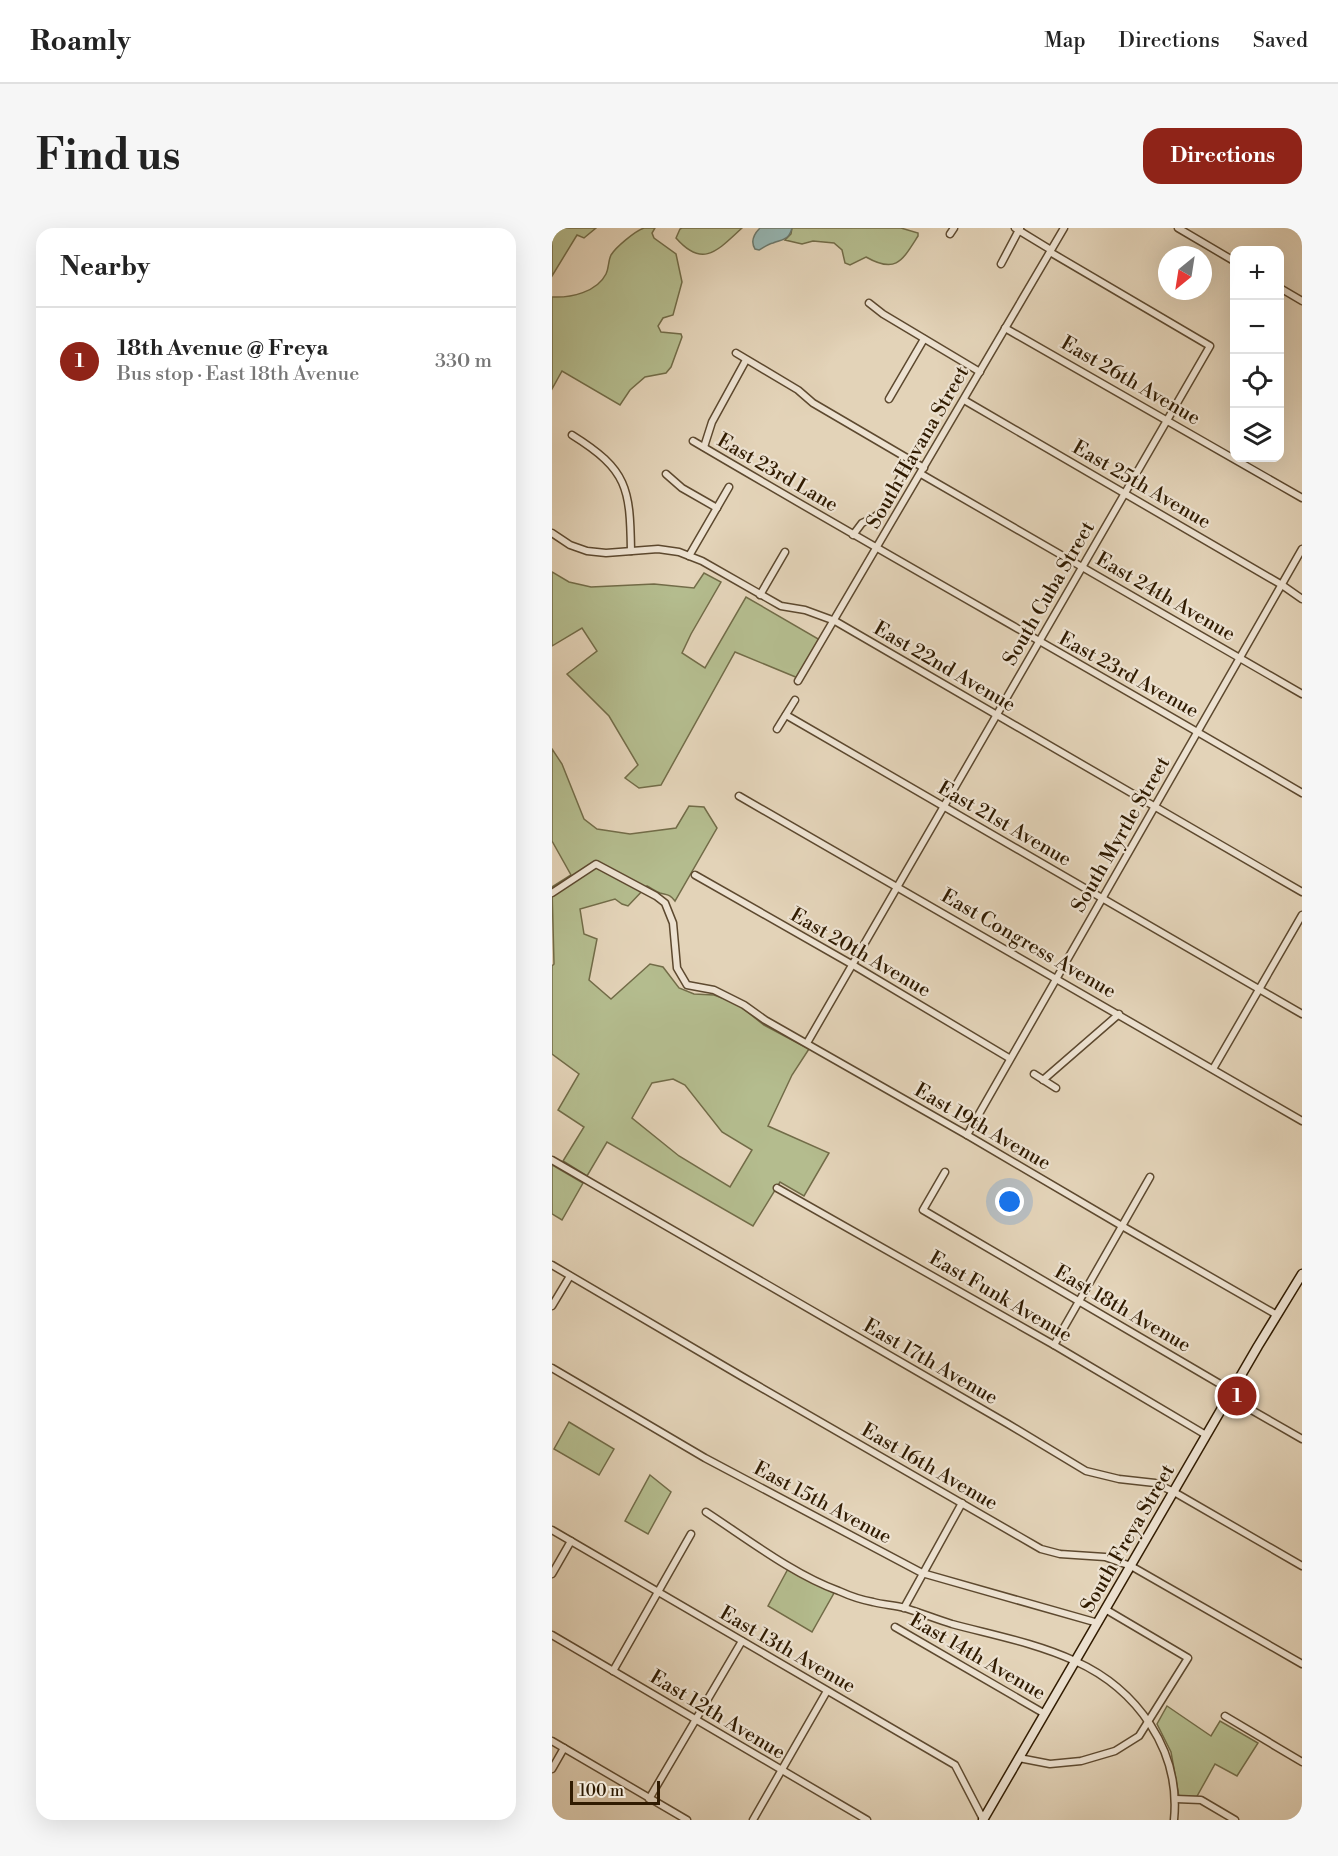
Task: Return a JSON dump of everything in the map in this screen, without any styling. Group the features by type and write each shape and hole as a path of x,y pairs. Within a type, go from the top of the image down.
{"main road":[{"name":"South Freya Street","path":"983,1820 1302,1274"}],"street":[{"name":"South Havana Street","path":"798,681 1064,228"},
{"path":"1178,228 1230,259"},
{"path":"1001,264 1018,229 1051,251"},
{"name":"South Cuba Street","path":"807,1043 945,808 1210,346 1051,251"},
{"path":"1284,290 1302,301"},
{"path":"869,303 882,314 980,372"},
{"name":"East 26th Avenue","path":"1005,328 1302,498"},
{"path":"889,399 924,339"},
{"name":"East 24th Avenue","path":"736,353 798,390 813,403 909,459 923,471 1082,568 1302,694"},
{"path":"704,447 712,422 746,360"},
{"name":"East 25th Avenue","path":"964,400 1282,585 1302,599"},
{"path":"573,435 602,455 617,472 626,489 631,551"},
{"name":"East 23rd Lane","path":"693,441 877,549"},
{"path":"853,535 862,523 882,511 909,459"},
{"path":"666,474 682,488 717,508"},
{"path":"690,556 729,487"},
{"name":"East 22nd Avenue","path":"552,533 570,545 587,551 606,553 658,549 679,552 702,561 781,606 804,610 835,621 1302,892"},
{"name":"East 23rd Avenue","path":"877,549 1198,731 1302,793"},
{"name":"South Myrtle Street","path":"967,1135 1302,549"},
{"path":"759,595 785,552"},
{"path":"777,729 795,700"},
{"name":"East 21st Avenue","path":"786,715 1302,1014"},
{"name":"East Congress Avenue","path":"739,796 1302,1121"},
{"name":"East 19th Avenue","path":"552,893 596,864 656,896 665,903 673,923 677,968 687,985 714,990 744,1005 765,1020 1277,1315"},
{"name":"East 20th Avenue","path":"695,875 1009,1058"},
{"path":"1213,1069 1302,915"},
{"path":"1043,1080 1119,1014"},
{"path":"1034,1074 1056,1088"},
{"name":"East 17th Avenue","path":"552,1160 1008,1424 1086,1472 1155,1483 1302,1566"},
{"name":"East 18th Avenue","path":"945,1172 923,1210 1232,1391 1235,1399 1241,1404 1302,1439"},
{"path":"1054,1345 1150,1176"},
{"name":"East Funk Avenue","path":"777,1188 1054,1345 1206,1435"},
{"name":"East 16th Avenue","path":"552,1264 1041,1550 1060,1554 1105,1557 1131,1566 1302,1664"},
{"path":"552,1306 570,1276"},
{"name":"East 15th Avenue","path":"552,1368 705,1458 922,1573 1098,1623"},
{"path":"904,1608 962,1503"},
{"path":"706,1512 763,1550 837,1591 870,1602 904,1608 937,1620 1023,1642 1075,1661 1094,1671 1125,1695 1149,1723 1167,1758 1176,1799 1174,1820"},
{"name":"East 13th Avenue","path":"552,1530 955,1765 983,1820"},
{"path":"613,1671 691,1534"},
{"path":"552,1574 571,1541"},
{"path":"1019,1758 1050,1764 1081,1761 1115,1751 1139,1737 1188,1658 1105,1609"},
{"name":"East 14th Avenue","path":"895,1626 1045,1714"},
{"name":"East 12th Avenue","path":"552,1635 867,1820"},
{"path":"649,1798 742,1641"},
{"path":"753,1820 826,1691"},
{"path":"1225,1716 1302,1762"},
{"path":"552,1741 687,1820"},
{"path":"552,1769 564,1748"},
{"path":"1176,1799 1201,1800 1235,1820"}],"green space":[{"path":"552,228 596,228 584,238 577,235 552,276"},
{"path":"644,228 655,228 652,233 654,238 676,254 682,282 673,315 663,318 658,326 661,332 681,334 682,337 671,367 666,373 645,377 630,390 620,405 562,371 552,389 552,297 583,293 596,285 606,274 613,252"},
{"path":"682,228 742,228 718,249 702,254 694,253 676,238"},
{"path":"792,228 901,228 918,233 918,236 897,262 885,264 866,257 850,265 845,263 842,250 834,243 813,241 802,244 785,240 791,234"},
{"path":"552,572 569,582 591,587 654,584 694,588 704,573 721,582 682,653 705,668 746,597 820,640 798,678 735,652 661,785 639,788 625,778 638,765 609,716 567,674 597,651 582,628 552,646"},
{"path":"552,749 562,764 584,819 597,829 630,834 676,828 689,806 704,807 717,828 675,901 670,896 647,886 628,906 615,899 580,909 584,934 597,939 589,980 611,999 650,964 663,967 679,988 694,994 714,995 736,1003 764,1025 809,1049 792,1075 768,1126 829,1153 804,1196 780,1182 753,1226 607,1142 587,1176 563,1161 584,1127 558,1110 579,1074 552,1054 552,966 554,964 552,887 571,875 552,841","holes":["673,1079 685,1085 722,1132 752,1150 730,1187 679,1156 632,1118 652,1083"]},
{"path":"552,1165 583,1183 562,1220 552,1214"},
{"path":"569,1422 614,1449 599,1475 554,1449"},
{"path":"650,1475 671,1492 648,1534 625,1521"},
{"path":"789,1567 834,1593 812,1632 768,1606"},
{"path":"1167,1706 1211,1736 1220,1721 1258,1743 1237,1776 1215,1764 1196,1798 1179,1797 1171,1752 1157,1724"}],"water":[{"path":"760,228 792,228 785,238 759,250 755,249 753,240"}],"place":[{"name":"18th Avenue @ Freya","path":"1237,1396"}]}
